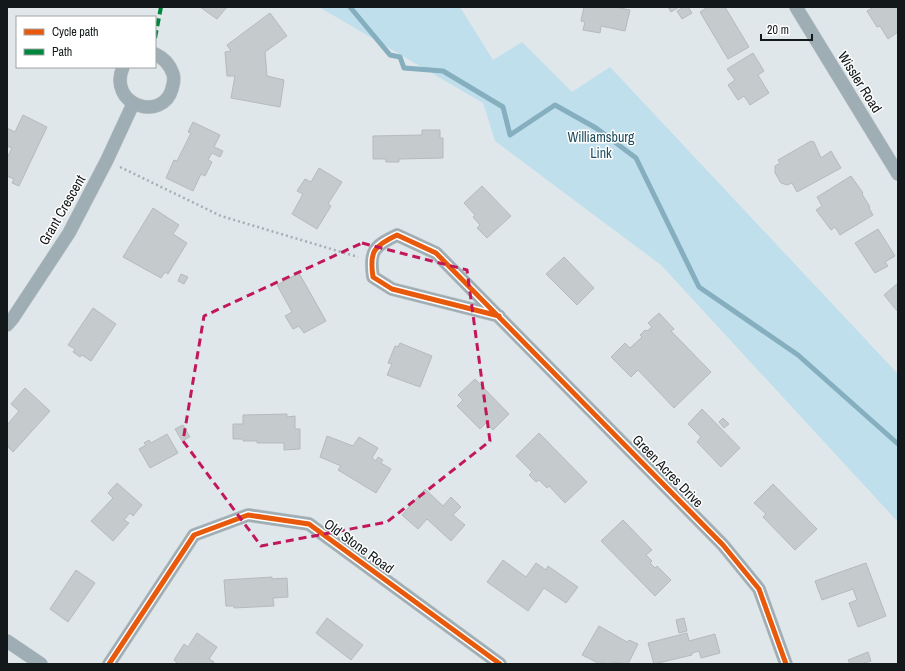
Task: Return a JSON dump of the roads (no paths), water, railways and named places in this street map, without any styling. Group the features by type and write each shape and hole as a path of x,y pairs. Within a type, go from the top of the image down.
{"street":[{"name":"Wissler Road","path":"796,7 898,174"},
{"path":"123,68 120,74 120,88 124,96 133,104 142,107 153,107 161,103 171,93 174,84 173,75 168,63 156,55"},
{"name":"Grant Crescent","path":"7,324 13,318 69,233 107,160 133,104"},
{"name":"Green Acres Drive","path":"499,316 392,289 373,277 370,260 379,243 397,235 436,252 499,316 723,545 759,589 786,664"},
{"name":"Old Stone Road","path":"109,664 194,535 248,515 309,524 500,664"},
{"path":"7,641 41,664"}],"waterway":[{"path":"350,7 390,55 400,57 404,68 443,71 503,107 510,135 555,105 596,128 636,158 699,287 798,355 898,444"}],"park label":[{"name":"Williamsburg Link","path":"601,146"}]}
